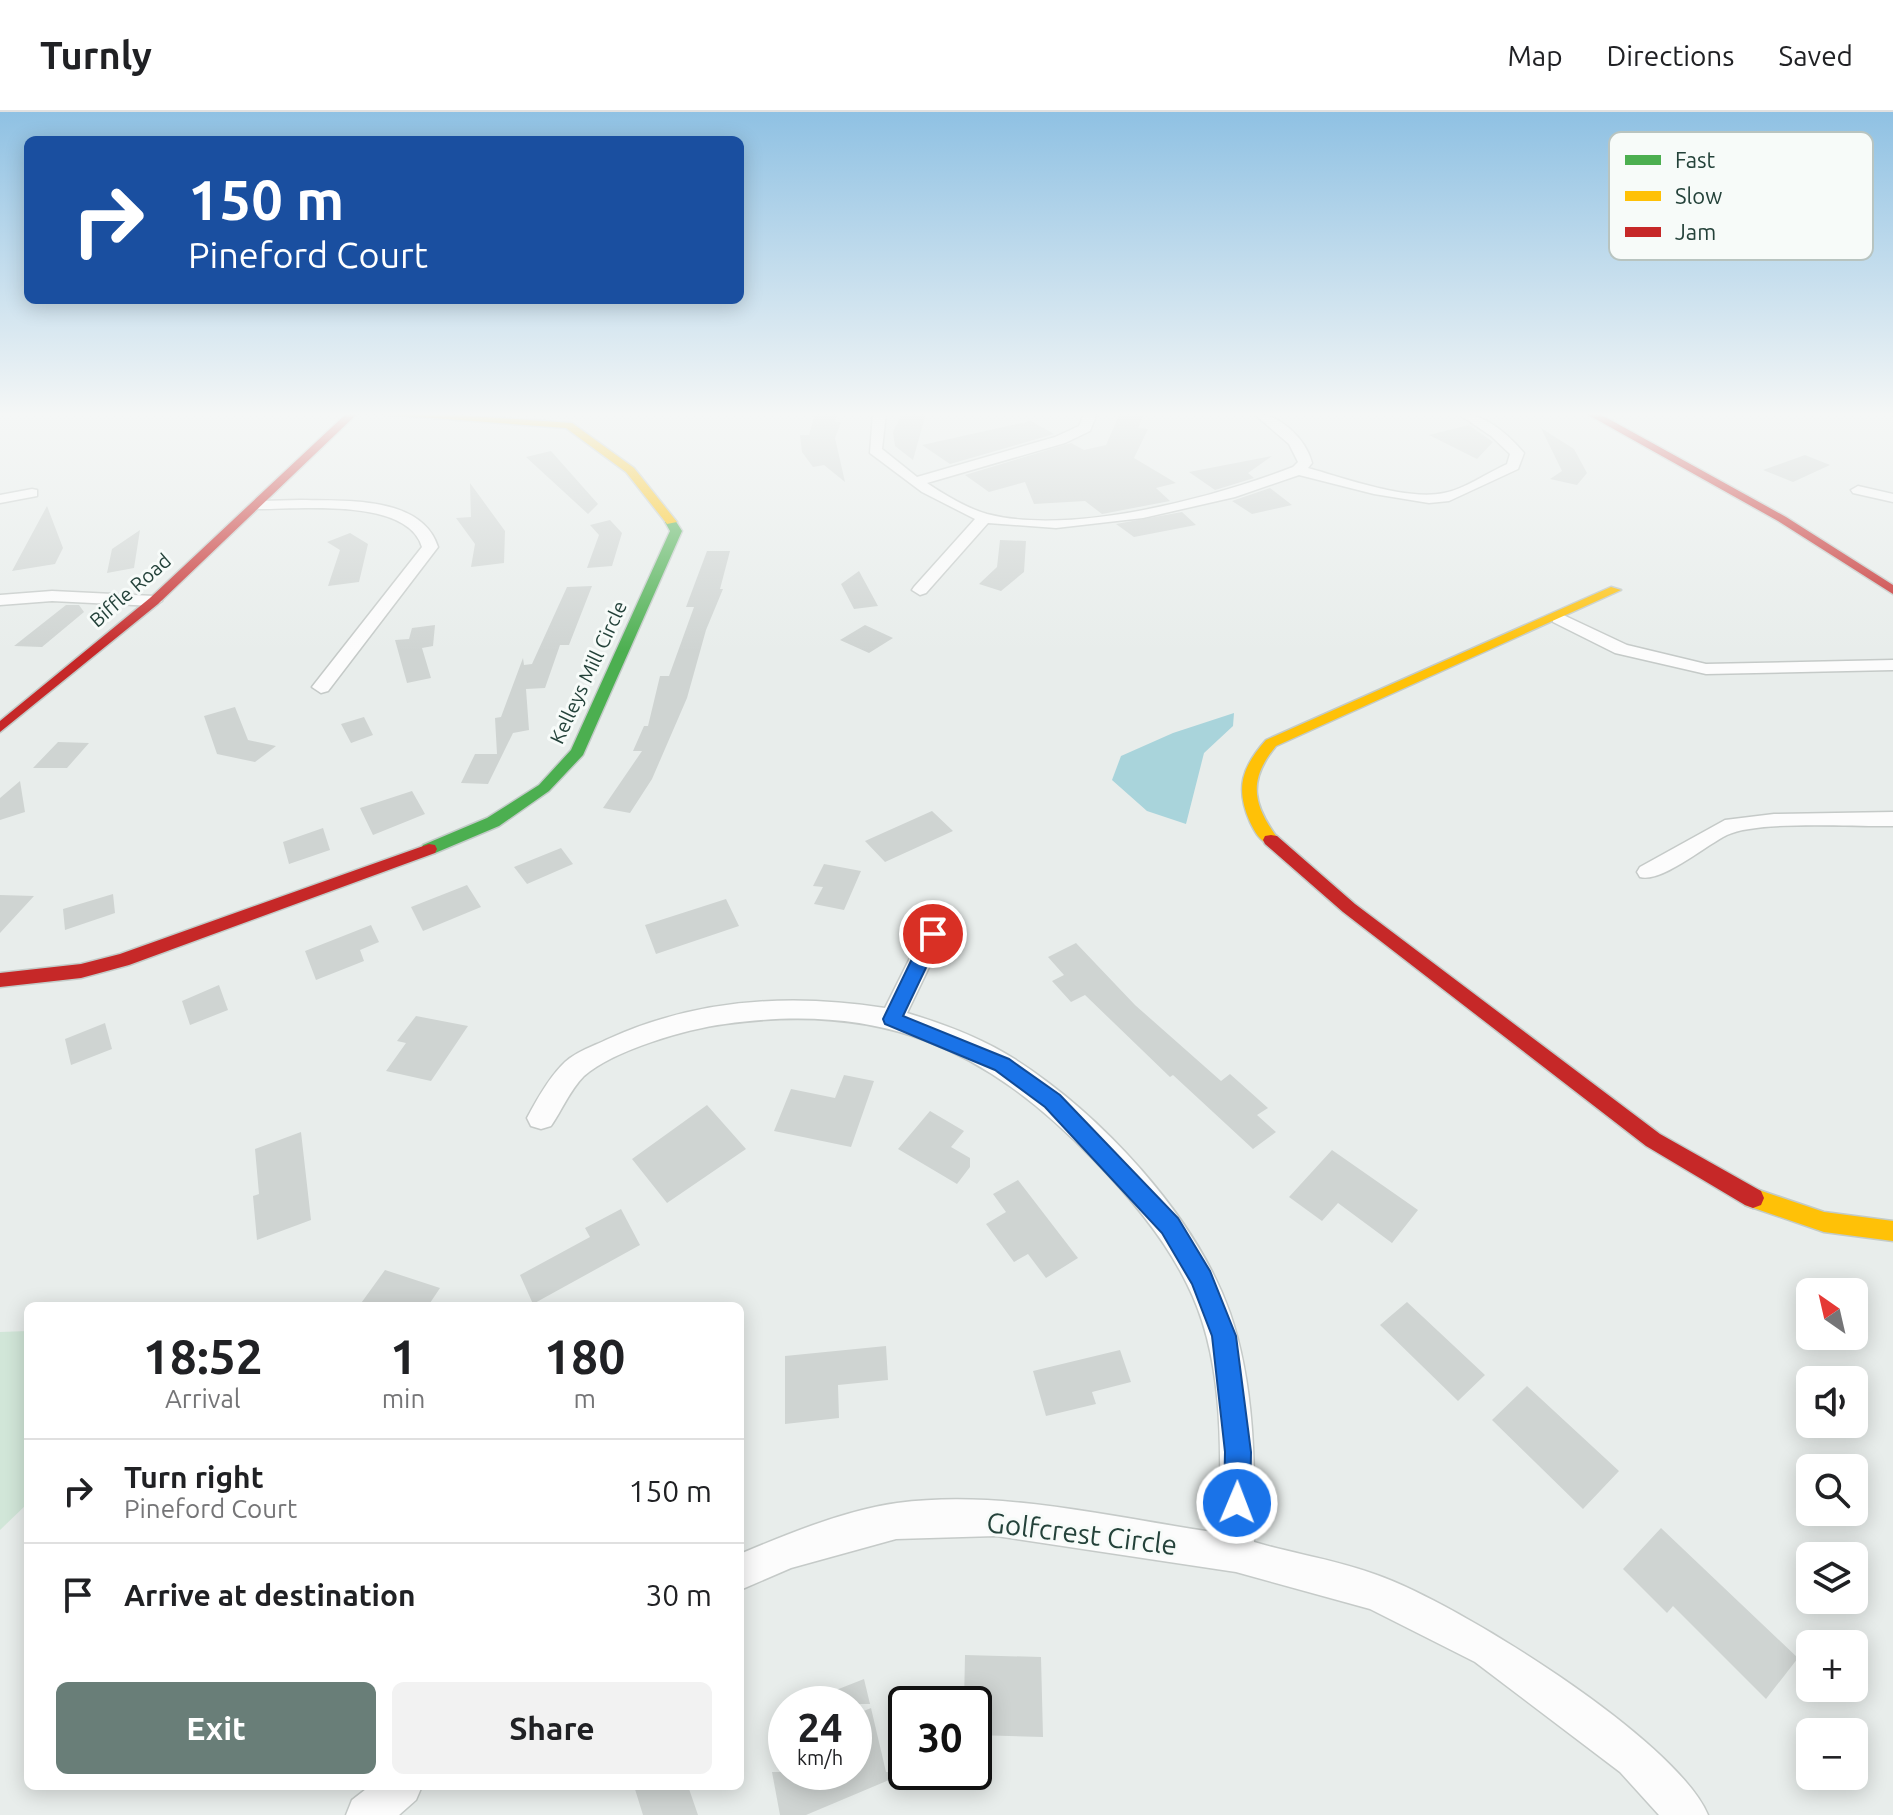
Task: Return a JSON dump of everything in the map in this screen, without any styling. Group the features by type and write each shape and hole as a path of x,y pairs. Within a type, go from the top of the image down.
{"street":[{"name":"Biffle Road","path":"0,728 154,601 272,492"},
{"name":"Kelleys Mill Circle","path":"0,980 81,971 123,960 442,844 493,822 544,788 578,752 676,531 661,504 649,492"},
{"path":"935,492 984,518 1065,522 1233,492"},
{"path":"1390,492 1449,497 1458,492"},
{"path":"1735,492 1893,590"},
{"path":"1869,492 1893,498"},
{"path":"0,499 32,493"},
{"path":"259,505 399,513 425,526 430,536 430,547 321,687"},
{"path":"920,590 984,518"},
{"path":"1615,590 1559,618 1271,743 1252,765 1246,793 1262,832 1374,927 1653,1140 1753,1200 1802,1219 1893,1231"},
{"path":"0,600 52,596 154,601"},
{"path":"1559,618 1621,649 1706,669 1893,665"},
{"path":"1648,872 1725,827 1774,821 1893,819"},
{"path":"892,1019 933,934"},
{"path":"541,1118 575,1068 633,1037 674,1023 743,1011 809,1011 892,1019 1002,1064 1052,1101 1170,1225 1202,1279 1224,1336 1238,1452 1236,1554"},
{"name":"Golfcrest Circle","path":"744,1570 789,1551 896,1521 996,1518 1236,1554 1311,1577 1375,1592 1488,1649 1634,1758 1687,1815"},
{"path":"367,1815 397,1790"}],"green space":[{"path":"24,1331 24,1507 0,1530 0,1332"}],"water":[{"path":"1234,713 1233,726 1204,753 1186,824 1147,811 1112,780 1121,756 1173,733"}],"building":[{"path":"470,492 477,492 505,531 504,563 471,567 475,544 456,518 471,517"},
{"path":"565,492 588,492 598,504 588,514"},
{"path":"1029,492 1161,492 1170,501 1102,514 1085,501 1034,504"},
{"path":"1257,492 1276,492 1292,505 1252,514 1232,501"},
{"path":"47,506 63,548 55,564 12,571"},
{"path":"1182,512 1196,525 1134,537 1116,524"},
{"path":"610,520 622,533 612,566 587,568 599,535 590,525"},
{"path":"140,530 134,568 107,573 112,549"},
{"path":"350,533 368,544 359,582 328,586 340,550 327,542"},
{"path":"1000,540 1026,541 1024,572 1001,591 979,584 997,567"},
{"path":"707,551 730,551 720,589 723,589 706,630 687,698 652,779 630,813 603,808 642,751 633,751 644,726 648,726 660,676 669,676 694,607 686,607"},
{"path":"859,571 878,606 854,609 841,584"},
{"path":"592,586 569,645 560,645 545,688 526,689 529,730 513,733 488,784 461,783 475,754 497,754 495,718 501,717 523,658 524,665 532,664 567,587"},
{"path":"66,605 79,605 84,612 42,647 14,646"},
{"path":"435,625 433,646 422,648 431,678 407,683 395,640 409,639 412,628"},
{"path":"865,625 893,638 869,653 840,640"},
{"path":"235,707 248,740 276,746 255,762 217,754 204,716"},
{"path":"364,717 373,735 351,743 341,724"},
{"path":"58,742 89,743 67,768 33,768"},
{"path":"20,781 25,812 0,820 0,798"},
{"path":"412,791 425,814 373,835 360,808"},
{"path":"932,811 953,831 885,862 865,841"},
{"path":"323,828 330,850 289,864 283,842"},
{"path":"561,848 573,864 527,884 514,867"},
{"path":"824,864 861,871 844,910 814,904 823,887 813,886"},
{"path":"467,885 481,907 423,931 411,907"},
{"path":"113,894 115,913 65,930 63,909"},
{"path":"0,895 34,896 0,933"},
{"path":"726,899 739,926 656,954 645,925"},
{"path":"371,925 379,942 360,950 364,961 316,980 305,951"},
{"path":"1076,943 1135,1005 1221,1081 1230,1074 1268,1108 1257,1115 1276,1132 1253,1149 1173,1075 1170,1077 1085,995 1071,1002 1052,981 1064,975 1048,957"},
{"path":"219,985 228,1010 190,1025 182,1001"},
{"path":"416,1016 468,1026 431,1081 386,1071 406,1043 397,1041"},
{"path":"105,1023 112,1049 71,1065 65,1039"},
{"path":"844,1075 874,1081 851,1147 774,1131 791,1089 835,1098"},
{"path":"707,1105 746,1149 667,1203 632,1159"},
{"path":"930,1111 964,1131 951,1147 970,1158 970,1167 957,1184 898,1149"},
{"path":"301,1132 311,1220 257,1240 253,1196 259,1194 255,1149"},
{"path":"1332,1150 1418,1210 1392,1243 1338,1203 1322,1221 1289,1197"},
{"path":"1018,1180 1078,1258 1046,1278 1028,1254 1014,1262 986,1224 1006,1212 993,1194"},
{"path":"621,1209 640,1245 532,1302 520,1275 590,1237 585,1228"},
{"path":"385,1270 440,1288 431,1302 362,1302"},
{"path":"1407,1302 1485,1375 1458,1401 1380,1325"},
{"path":"886,1346 888,1380 838,1385 839,1418 785,1424 785,1356"},
{"path":"1120,1350 1131,1382 1092,1392 1096,1404 1046,1416 1033,1371"},
{"path":"1527,1386 1619,1471 1583,1509 1492,1420"},
{"path":"1661,1528 1796,1656 1796,1661 1766,1699 1673,1606 1667,1613 1623,1569"},
{"path":"965,1655 1041,1657 1043,1737 992,1736 992,1686 964,1686"},
{"path":"864,1679 866,1686 846,1686"},
{"path":"872,1712 888,1772 888,1780 872,1787"},
{"path":"635,1790 689,1790 698,1815 643,1815"},
{"path":"775,1790 865,1790 806,1815 780,1815"}],"traffic: fast":[{"path":"429,849 493,822 544,788 578,752 676,531 671,522"}],"traffic: slow":[{"path":"648,492 671,522"},
{"path":"1271,840 1263,831 1248,792 1253,767 1271,743 1615,590"},
{"path":"1753,1198 1824,1222 1893,1231"}],"traffic: jam":[{"path":"0,728 154,601 269,492"},
{"path":"1734,492 1782,519 1893,590"},
{"path":"1271,840 1349,908 1653,1140 1753,1198"},
{"path":"0,980 81,971 123,960 429,849"}],"route":[{"path":"933,934 892,1019 1002,1064 1052,1101 1170,1225 1202,1279 1224,1336 1238,1452 1237,1503"}]}
